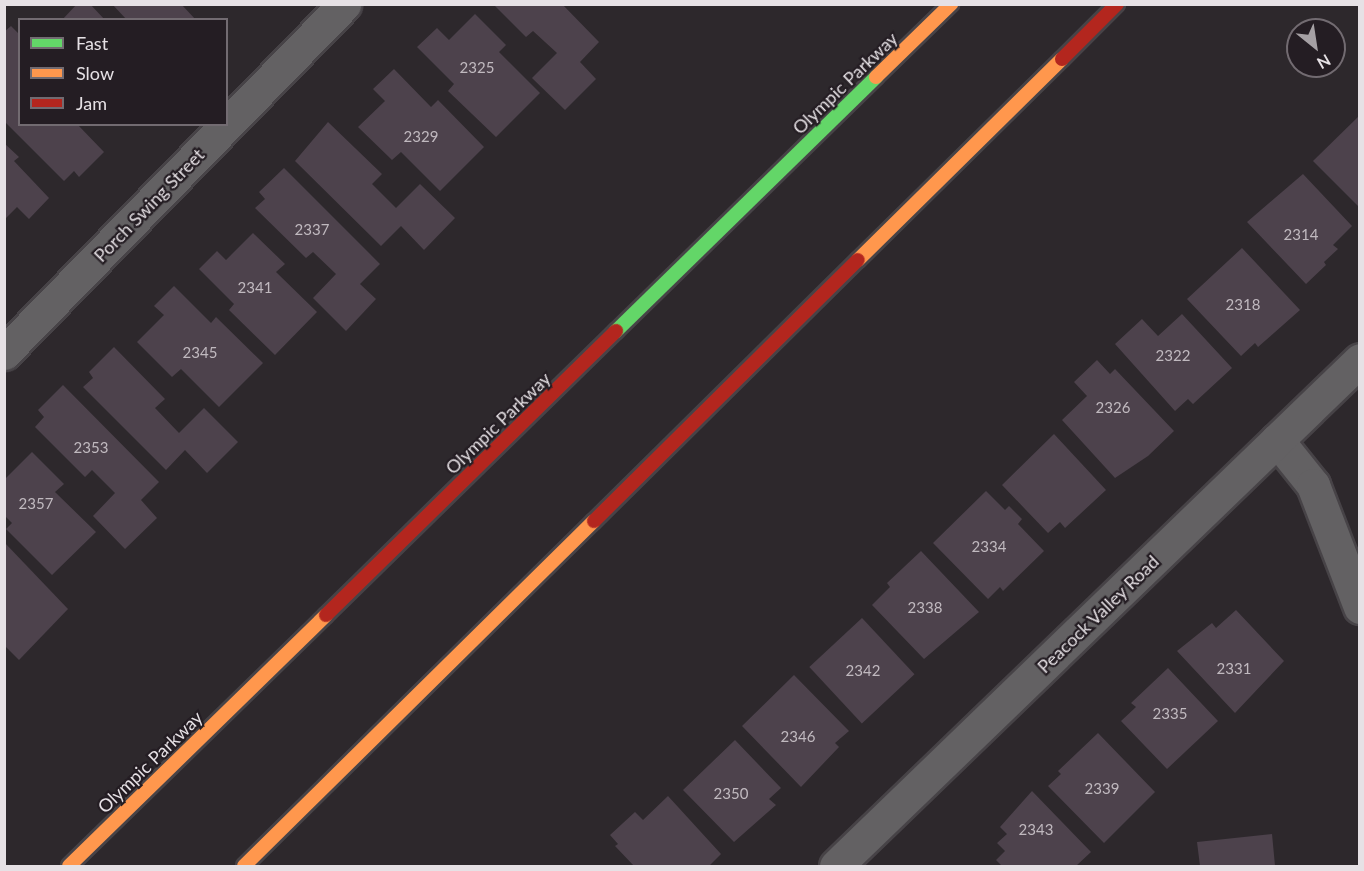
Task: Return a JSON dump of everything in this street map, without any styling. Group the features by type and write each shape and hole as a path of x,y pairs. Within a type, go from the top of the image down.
{"main road":[{"name":"Olympic Parkway","path":"69,867 951,4"},
{"path":"244,867 1117,4"}],"street":[{"name":"Porch Swing Street","path":"228,123 344,4"},
{"name":"Porch Swing Street","path":"4,353 225,126"},
{"name":"Peacock Valley Road","path":"836,867 1359,360"},
{"path":"1277,440 1313,485 1359,607"}],"building":[{"path":"77,4 90,4 103,18 64,18"},
{"path":"112,4 181,4 194,18 125,18"},
{"path":"493,4 562,4 599,42 580,62 596,79 565,110 532,78 557,53 533,31 526,37"},
{"path":"475,14 506,45 499,52 540,93 496,137 448,91 454,84 417,47 437,28 449,40"},
{"path":"11,26 18,33 18,126 79,126 104,152 79,177 74,171 64,181 4,121 4,32"},
{"path":"394,69 431,107 438,100 484,147 440,191 401,152 392,160 358,127 385,101 373,89"},
{"path":"1360,115 1360,208 1313,161"},
{"path":"328,122 382,174 372,184 396,208 420,184 455,218 424,250 401,226 381,246 295,161"},
{"path":"4,143 19,157 14,161 49,198 29,219 17,207 4,220"},
{"path":"284,168 380,264 360,284 376,299 346,331 313,298 336,274 313,252 306,258 255,208 265,199 259,192"},
{"path":"1303,174 1352,226 1333,245 1338,249 1324,262 1326,265 1306,284 1247,222"},
{"path":"253,233 285,264 276,272 317,312 275,355 229,310 234,304 199,269 217,251 226,260"},
{"path":"1242,248 1300,310 1258,347 1255,343 1241,356 1187,299"},
{"path":"174,286 211,323 216,317 263,363 219,407 181,369 172,377 137,342 164,315 154,306"},
{"path":"1182,314 1232,368 1193,404 1188,399 1175,411 1115,344 1142,319 1158,336"},
{"path":"114,347 165,399 155,408 179,433 204,408 238,442 207,473 185,450 166,470 83,387 93,378 89,372"},
{"path":"1097,360 1110,374 1115,369 1174,431 1148,456 1115,478 1062,420 1087,396 1074,382"},
{"path":"63,385 159,482 141,500 157,518 125,549 93,516 115,493 92,470 85,477 35,427 44,417 38,410"},
{"path":"1054,434 1106,490 1065,528 1060,522 1048,533 1002,485"},
{"path":"32,452 64,484 55,492 96,532 52,575 6,529 12,523 4,515 4,480"},
{"path":"986,491 1005,510 1009,506 1022,519 1018,524 1044,551 1003,591 1000,587 988,599 933,543"},
{"path":"4,542 68,609 19,660 4,645"},
{"path":"921,551 979,612 924,659 872,605 890,587 887,583"},
{"path":"1236,610 1284,661 1235,713 1177,651 1212,623 1216,628"},
{"path":"862,618 915,674 862,723 809,667"},
{"path":"1168,668 1218,721 1167,769 1121,721 1136,707 1131,703"},
{"path":"794,675 849,731 835,743 839,747 801,787 742,726"},
{"path":"1098,733 1155,792 1104,843 1048,786 1061,774 1058,771"},
{"path":"735,740 781,788 769,799 776,805 734,842 683,790"},
{"path":"1032,791 1091,852 1076,866 1002,866 996,860 1005,851 997,843 1007,834 1000,827"},
{"path":"668,796 721,854 709,866 634,866 615,846 618,844 610,835 635,812 643,820"},
{"path":"1272,834 1275,866 1200,866 1197,842"}],"traffic: fast":[{"path":"616,331 876,77"}],"traffic: slow":[{"path":"876,77 951,4"},
{"path":"858,260 1062,59"},
{"path":"244,866 594,521"},
{"path":"69,866 326,615"}],"traffic: jam":[{"path":"1062,59 1117,4"},
{"path":"594,521 858,260"},
{"path":"326,615 616,331"}]}
